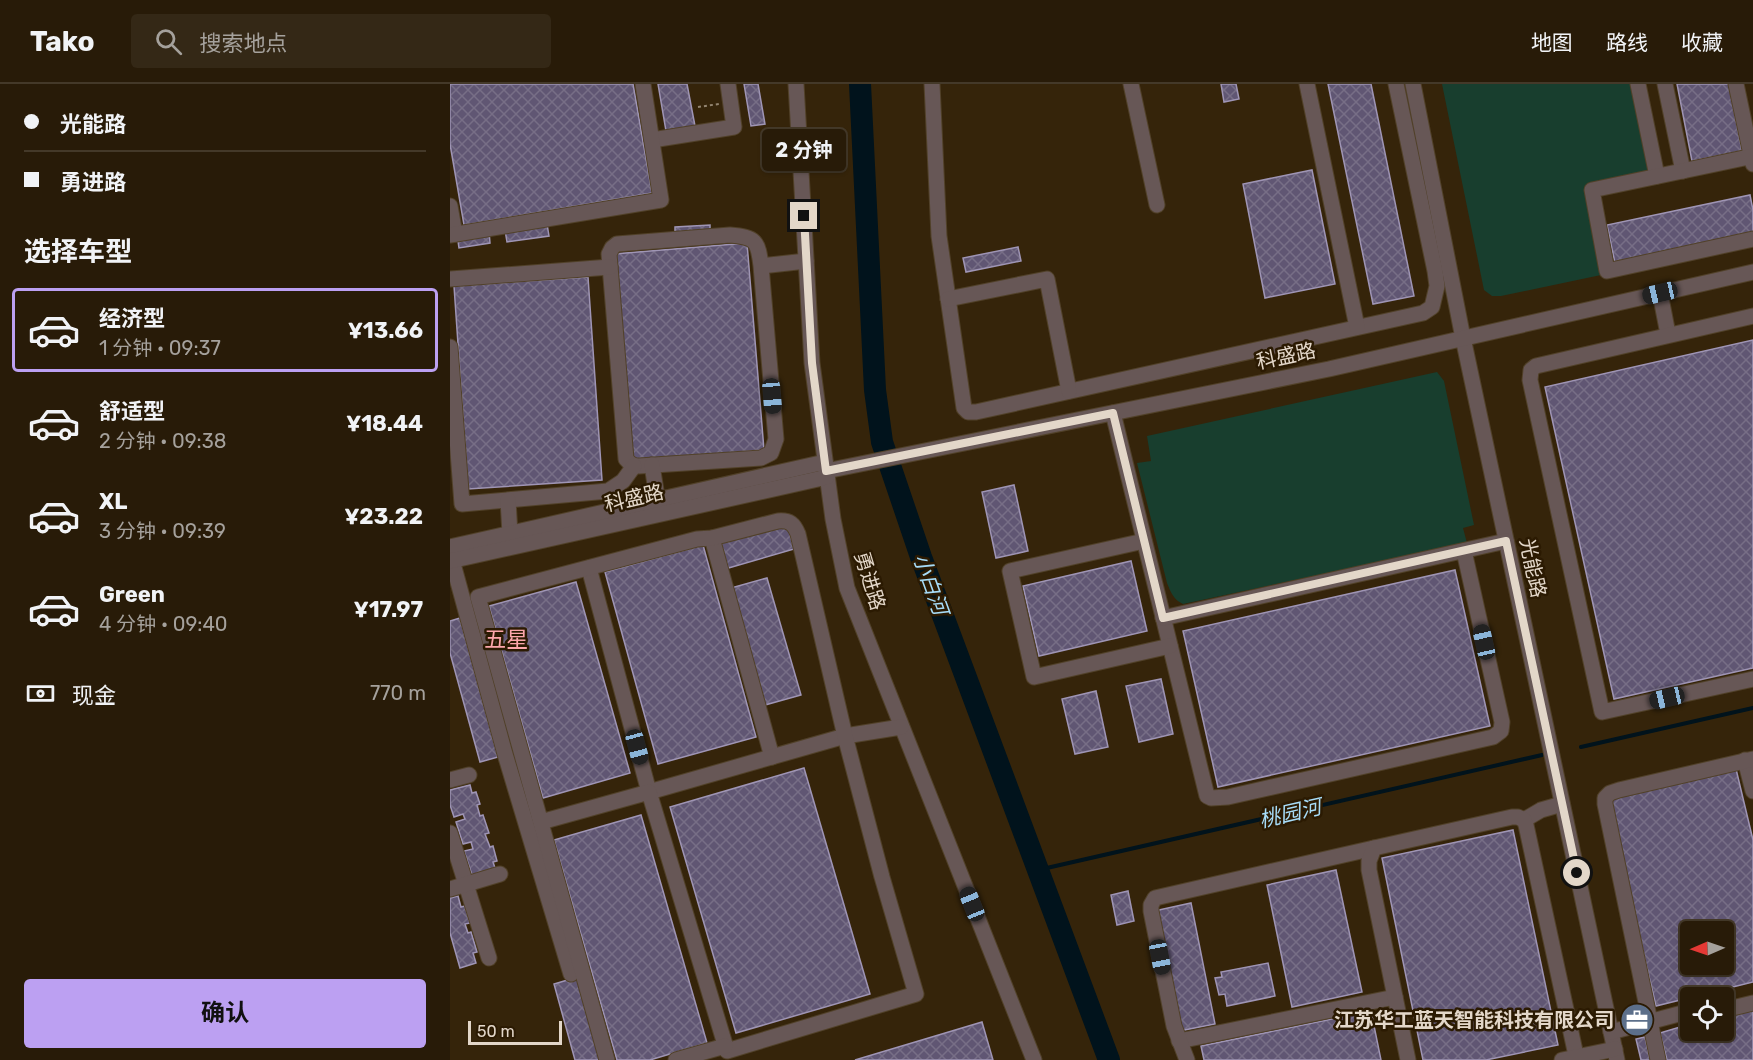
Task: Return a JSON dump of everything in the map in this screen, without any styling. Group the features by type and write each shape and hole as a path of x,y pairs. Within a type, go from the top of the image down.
{"street":[{"path":"450,206 452,234 661,200 644,84"},
{"path":"652,140 734,127 728,84"},
{"name":"勇进路","path":"796,84 812,363 838,548 847,588 1034,1060"},
{"path":"932,84 939,236 964,408 968,412 1423,313 1432,307 1436,297 1435,271 1396,84"},
{"path":"1131,84 1157,205"},
{"path":"1307,84 1357,327"},
{"name":"光能路","path":"1413,84 1463,338 1614,1045"},
{"path":"1638,84 1657,176"},
{"path":"1665,84 1683,171"},
{"path":"1736,84 1752,159 1592,190 1607,271 1753,239"},
{"path":"730,236 751,238 759,247 761,266 776,439 771,453 761,458 634,466 626,459 609,254 612,248 617,244 730,236"},
{"path":"761,266 806,261"},
{"path":"450,279 610,267"},
{"name":"科盛路","path":"451,556 826,470 1329,369 1753,272"},
{"path":"948,299 1047,279 1069,391"},
{"path":"1660,293 1668,334"},
{"path":"1753,316 1536,366 1531,370 1532,391 1602,712 1753,679"},
{"path":"450,347 462,504 608,491 623,481 634,466"},
{"path":"1113,413 1207,796 1211,798 1228,797 1493,737 1501,731 1502,722 1464,551"},
{"path":"652,465 659,507"},
{"path":"508,500 510,534"},
{"name":"科盛路","path":"451,556 510,534 659,507"},
{"path":"589,568 649,792 727,1051 916,994 845,736 798,534 794,525 787,521 778,521 712,538 697,539 478,597 607,1060"},
{"path":"712,538 772,757"},
{"path":"1144,541 1010,572 1034,677 1170,646"},
{"path":"1163,618 1506,541"},
{"path":"451,556 504,754 571,974"},
{"path":"541,822 845,736 902,727"},
{"path":"1658,1060 1605,798 1610,793 1619,790 1749,760 1753,791"},
{"path":"450,780 469,775"},
{"path":"1524,820 1541,810 1562,804"},
{"path":"1187,1060 1174,1026 1151,911 1155,898 1512,817 1524,820"},
{"path":"1524,820 1572,1059 1614,1045 1651,1025 1680,1015"},
{"path":"450,833 489,958"},
{"path":"1374,848 1369,861 1369,870 1408,1060"},
{"path":"450,889 500,874"},
{"path":"1734,999 1753,994"},
{"path":"1179,1041 1395,997"},
{"path":"1734,1007 1753,1002"},
{"path":"1651,1025 1680,1021"},
{"path":"676,1060 725,1046"}],"path":[{"path":"698,108 730,102"}],"green space":[{"path":"1442,84 1633,84 1651,173 1584,187 1601,275 1501,296 1492,296 1484,290"},
{"path":"1437,372 1444,381 1474,525 1463,528 1467,543 1183,604 1175,598 1167,583 1137,463 1151,461 1147,436"}],"building":[{"path":"450,84 633,84 652,193 464,225 450,144"},
{"path":"658,84 687,84 695,126 666,131"},
{"path":"744,84 758,84 765,124 751,126"},
{"path":"1221,84 1236,84 1239,99 1224,102"},
{"path":"1328,84 1371,84 1414,296 1373,304"},
{"path":"1677,84 1729,84 1742,151 1692,161"},
{"path":"1312,170 1335,284 1265,298 1243,184"},
{"path":"1750,195 1753,210 1753,233 1615,263 1607,225"},
{"path":"547,224 549,236 507,242 505,230"},
{"path":"710,225 710,231 675,233 675,227"},
{"path":"489,231 490,243 459,248 458,241"},
{"path":"747,243 764,450 631,461 614,254"},
{"path":"1018,247 1021,261 966,272 963,258"},
{"path":"588,277 602,480 468,489 454,286"},
{"path":"1753,340 1753,668 1614,699 1545,387"},
{"path":"1014,485 1028,551 996,558 982,492"},
{"path":"787,523 794,549 725,569 718,543"},
{"path":"703,545 756,737 658,764 605,572"},
{"path":"1131,561 1147,631 1039,656 1023,586"},
{"path":"1455,570 1490,726 1218,787 1183,631"},
{"path":"767,578 801,695 765,705 731,588"},
{"path":"576,582 630,773 543,798 489,606"},
{"path":"460,618 498,757 480,762 450,653 450,621"},
{"path":"1161,679 1173,734 1139,742 1126,686"},
{"path":"1096,691 1108,747 1075,754 1062,699"},
{"path":"804,768 870,994 736,1033 670,807"},
{"path":"1736,769 1753,840 1753,982 1733,987 1680,987 1680,1000 1656,1006 1607,800"},
{"path":"470,785 472,793 476,792 480,804 477,805 480,816 483,815 489,833 485,834 490,847 493,846 497,861 493,862 495,868 472,875 464,851 473,849 471,842 463,844 456,822 465,819 463,814 454,817 450,805 450,790"},
{"path":"641,815 707,1043 650,1060 617,1060 554,840"},
{"path":"1513,830 1558,1045 1486,1060 1423,1060 1382,858"},
{"path":"1336,870 1362,992 1292,1007 1267,885"},
{"path":"1128,891 1134,921 1117,925 1111,895"},
{"path":"458,896 461,907 465,906 470,923 465,924 468,933 471,932 477,952 473,953 476,963 460,968 450,933 450,898"},
{"path":"1191,903 1215,1024 1179,1031 1154,911"},
{"path":"1268,963 1275,996 1227,1006 1225,994 1219,995 1215,978 1222,977 1221,972"},
{"path":"581,976 605,1060 575,1060 554,984"},
{"path":"1753,1008 1753,1060 1667,1060 1660,1033 1680,1027 1680,1041 1734,1041 1734,1013"},
{"path":"1371,1011 1381,1060 1204,1060 1201,1046"},
{"path":"982,1022 993,1060 855,1060"},
{"path":"1645,1037 1650,1060 1641,1060 1636,1039"}],"waterway":[{"name":"小白河","path":"860,84 875,390 882,442 921,557 1109,1060"},
{"name":"桃园河","path":"1581,747 1753,708"},
{"name":"桃园河","path":"1038,870 1542,755"}],"place":[{"name":"江苏华工蓝天智能科技有限公司","path":"1637,1020"}],"district":[{"name":"五星","path":"506,639"}],"route":[{"path":"804,216 812,363 826,471 1113,413 1163,618 1506,541 1577,873"}]}
